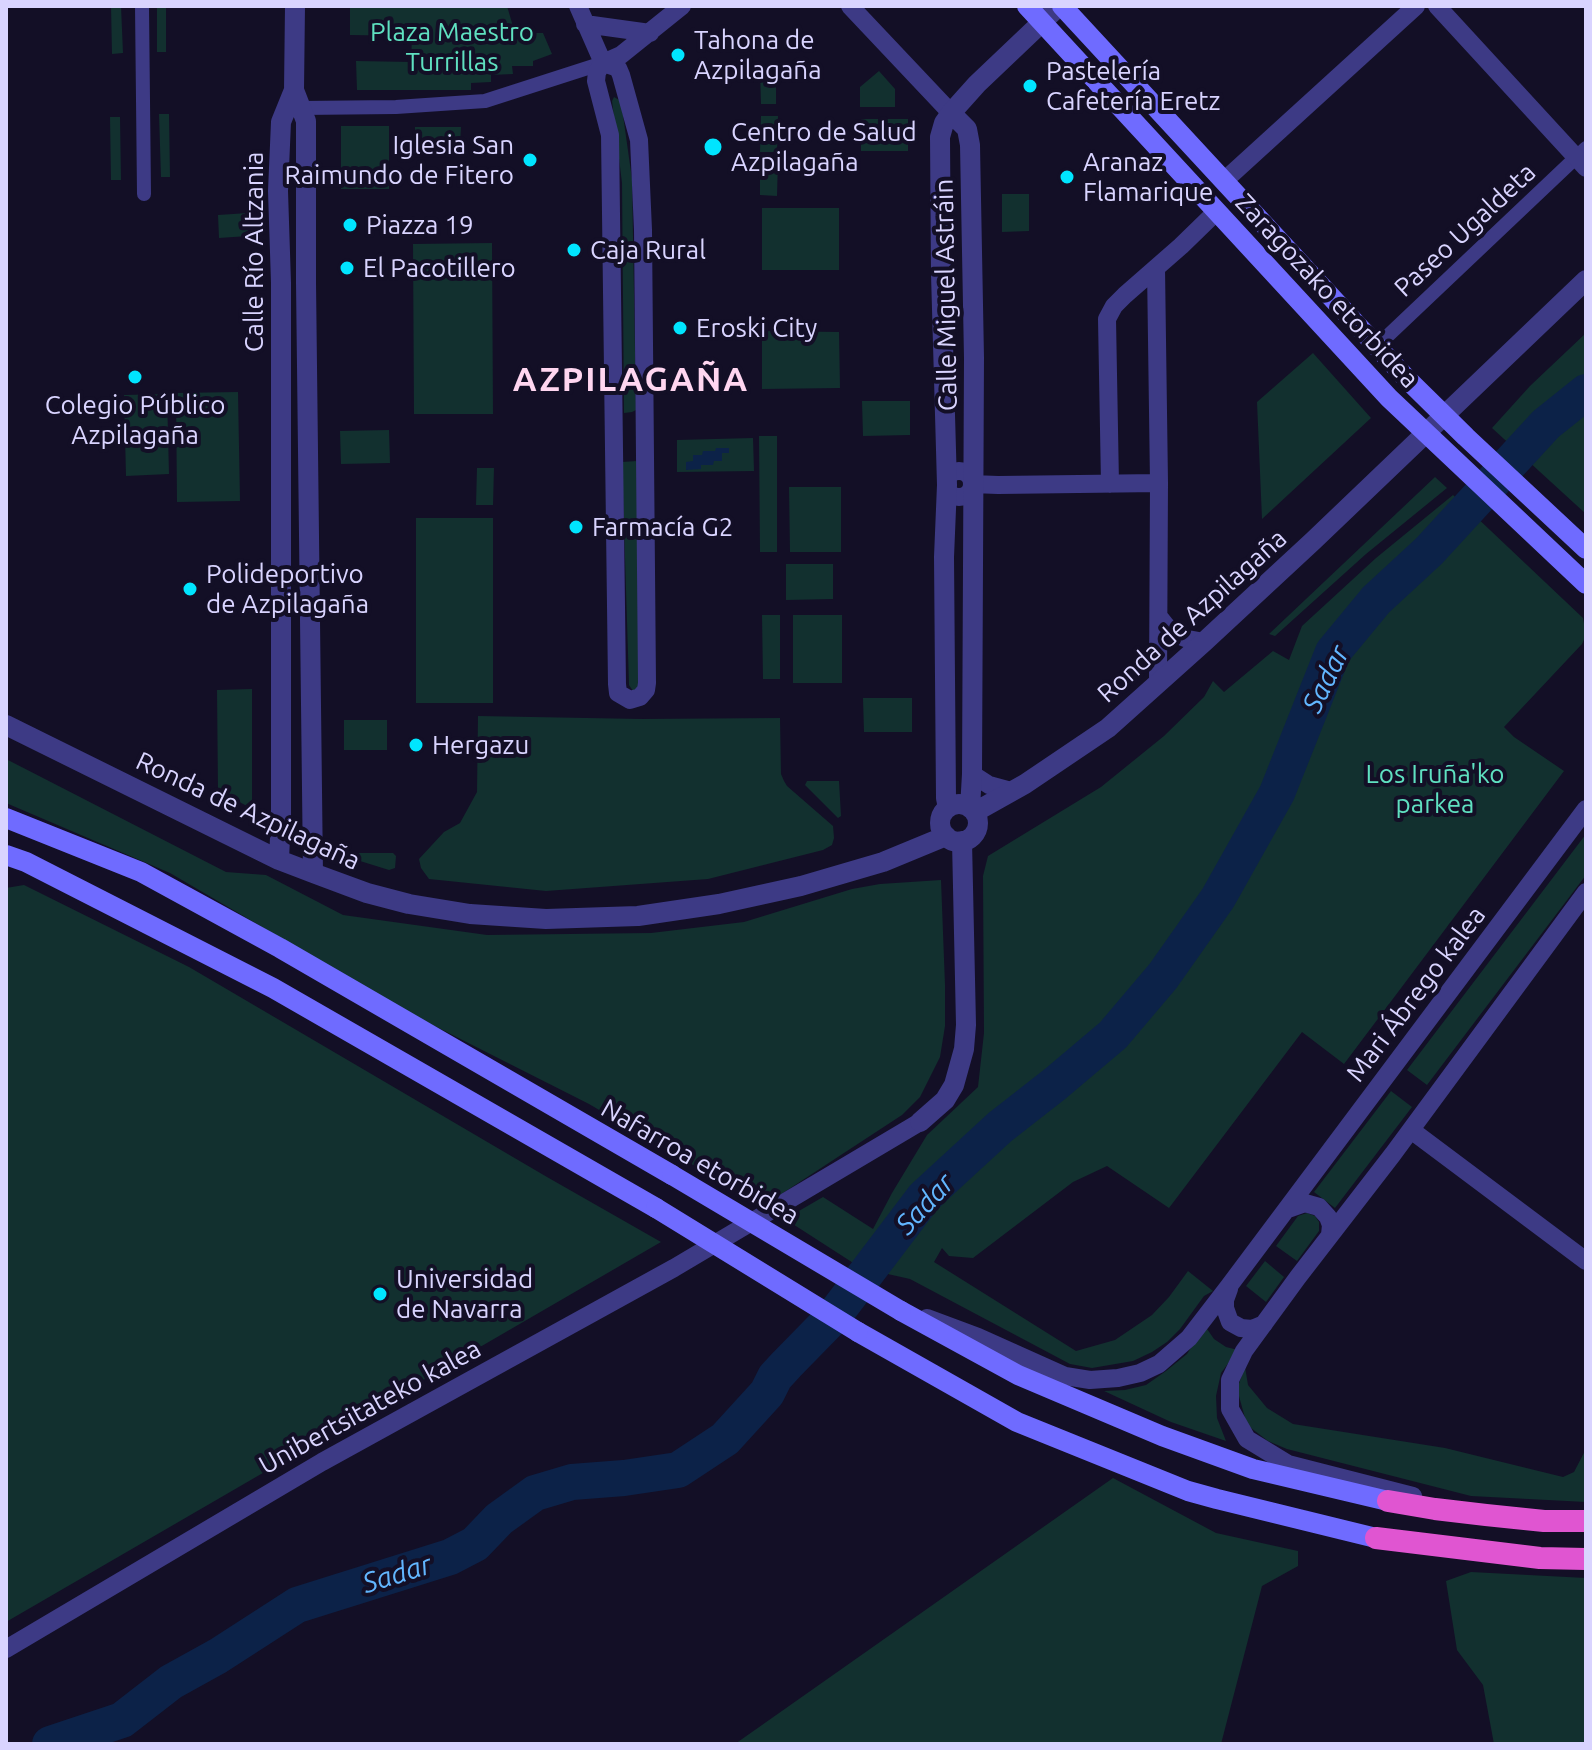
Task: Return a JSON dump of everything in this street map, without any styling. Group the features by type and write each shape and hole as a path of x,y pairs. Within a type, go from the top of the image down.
{"highway":[{"path":"1388,1501 1544,1521 1586,1521"},
{"path":"1376,1538 1540,1558 1586,1559"}],"main road":[{"name":"Zaragozako etorbidea","path":"1027,6 1389,398 1586,584"},
{"name":"Zaragozako etorbidea","path":"1060,6 1377,346 1473,444 1586,549"},
{"name":"Nafarroa etorbidea","path":"6,818 141,872 280,948 901,1311 1018,1375 1162,1436 1253,1469 1388,1501"},
{"path":"6,855 26,862 273,988 656,1208 858,1332 1017,1422 1217,1499 1376,1538"}],"street":[{"path":"142,6 144,194"},
{"name":"Calle Río Altzania","path":"295,6 298,99 306,121 313,873"},
{"path":"578,6 603,63 618,68 639,140 643,230 646,690 640,697 630,700 618,693 617,684 610,135 596,81 603,63"},
{"path":"298,99 396,107 485,101 621,55 682,6"},
{"name":"Calle Miguel Astráin","path":"850,6 967,129 970,145 974,358 972,810"},
{"name":"Zaragozako etorbidea","path":"1042,23 1060,6"},
{"path":"1224,181 1416,6"},
{"path":"1437,6 1583,158"},
{"name":"Calle Miguel Astráin","path":"948,808 944,572 947,485 940,137 951,113 1042,23"},
{"path":"585,24 650,33"},
{"name":"Calle Río Altzania","path":"279,860 281,283 278,191 281,122 298,99"},
{"name":"Paseo Ugaldeta","path":"1377,346 1583,158"},
{"path":"1110,484 1107,319 1125,295 1217,211"},
{"path":"1156,268 1158,683"},
{"name":"Ronda de Azpilagaña","path":"972,810 1025,784 1108,728 1204,642 1586,280"},
{"path":"280,417 293,412 308,419"},
{"path":"613,421 644,420"},
{"path":"280,443 297,446 308,440"},
{"path":"614,451 645,450"},
{"path":"947,485 952,473 959,472 970,477 972,484 1159,483"},
{"path":"1160,618 1172,633 1204,642"},
{"name":"Ronda de Azpilagaña","path":"6,725 279,860 381,897 470,914 546,919 638,916 719,904 801,886 954,839"},
{"path":"972,774 989,785 1011,791"},
{"path":"959,804 972,810 977,818 976,830 968,839 954,839 942,832 941,816 948,808 959,804"},
{"name":"Mari Ábrego kalea","path":"901,1311 938,1321 1065,1376 1090,1380 1118,1378 1159,1364 1189,1338 1586,809"},
{"name":"Unibertsitateko kalea","path":"6,1649 322,1462 674,1268 920,1122 945,1100 954,1085 964,1049 966,1025 954,839"},
{"path":"1486,1515 1288,1464 1247,1439 1230,1409 1230,1380 1244,1351 1586,892"},
{"path":"1411,1130 1586,1261"},
{"path":"1288,1209 1305,1203 1319,1207 1328,1217 1330,1235"},
{"path":"1229,1286 1225,1308 1230,1322 1252,1329 1264,1324"}],"green space":[{"path":"111,6 121,6 123,53 112,54"},
{"path":"157,6 166,6 166,52 157,52"},
{"name":"Plaza Maestro Turrillas","path":"350,6 507,6 515,33 543,33 552,54 533,61 533,66 512,66 513,74 491,75 491,82 471,83 471,90 357,90 356,61 411,62 412,36 350,35"},
{"path":"760,71 776,87 776,104 761,104"},
{"path":"879,71 895,89 895,107 860,107 860,87"},
{"path":"614,97 621,101 632,179 636,410 624,413 622,183"},
{"path":"159,114 169,114 170,177 161,177"},
{"path":"761,116 778,116 777,152 760,152"},
{"path":"110,117 120,117 121,180 111,180"},
{"path":"861,119 908,119 908,151 861,151"},
{"path":"341,126 389,126 389,189 341,189"},
{"path":"415,127 461,127 460,144 415,144"},
{"path":"760,159 778,160 777,196 760,195"},
{"path":"1002,194 1029,194 1029,231 1002,232"},
{"path":"762,208 839,208 839,270 762,270"},
{"path":"248,213 248,236 219,238 218,215"},
{"path":"492,243 493,414 414,414 413,244"},
{"path":"762,331 839,332 840,388 762,389"},
{"path":"1586,333 1586,514 1492,428 1530,386"},
{"path":"1313,353 1371,418 1262,519 1257,402"},
{"path":"238,392 240,501 177,502 176,393"},
{"path":"167,394 169,474 126,476 124,395"},
{"path":"862,401 910,401 910,435 863,436"},
{"path":"389,430 390,463 341,464 340,431"},
{"path":"759,436 777,436 777,552 760,552"},
{"path":"753,438 754,471 677,472 677,440"},
{"path":"637,461 641,685 633,691 629,685 622,462"},
{"path":"477,468 494,468 493,505 476,505"},
{"path":"1435,477 1447,488 1366,554 1275,636 1269,634"},
{"path":"789,487 841,487 841,552 790,552"},
{"name":"Los Iruña'ko parkea","path":"1453,495 1583,618 1586,635 1582,644 1504,727 1564,771 1344,1064 1302,1032 1169,1208 1107,1166 1073,1182 973,1258 949,1256 942,1248 934,1262 1076,1351 1115,1340 1152,1315 1188,1271 1213,1291 1204,1296 1180,1329 1167,1342 1133,1361 1092,1368 1070,1364 910,1279 861,1268 785,1219 823,1197 873,1229 927,1135 978,1087 984,1033 983,876 988,856 1101,787 1164,736 1204,697 1213,681 1224,692 1273,651 1289,660 1302,626 1376,558"},
{"path":"416,518 493,518 493,703 416,703"},
{"path":"786,564 833,564 833,599 786,600"},
{"path":"762,615 780,615 780,679 763,679"},
{"path":"793,615 842,615 842,683 793,683"},
{"path":"252,689 252,802 247,806 218,791 217,690"},
{"path":"863,698 912,698 912,732 864,732"},
{"path":"478,716 780,718 781,774 787,786 833,826 832,845 823,850 708,879 546,891 429,879 419,859 444,832 460,823 477,792"},
{"path":"344,720 387,720 387,750 344,750"},
{"path":"6,759 226,872 266,875 343,915 487,935 651,933 744,922 852,889 941,880 945,1026 940,1057 920,1097 902,1115 763,1206 589,1104 409,1013 170,873 6,803"},
{"path":"807,781 839,781 841,816 838,818 805,785"},
{"path":"1586,834 1586,875 1427,1085 1407,1070"},
{"path":"344,853 393,853 396,856 395,868 389,870 344,856"},
{"path":"24,885 189,967 661,1242 6,1622 6,888"},
{"path":"1391,1091 1412,1107 1335,1208 1314,1192"},
{"path":"1307,1213 1319,1222 1319,1231 1297,1261 1276,1246 1298,1216"},
{"path":"1265,1261 1284,1277 1266,1302 1246,1286"},
{"path":"1205,1326 1214,1339 1238,1350 1221,1373 1216,1396 1217,1418 1226,1441 1171,1422 1104,1391 1146,1385 1187,1354"},
{"path":"1245,1367 1248,1385 1267,1408 1293,1424 1445,1448 1563,1477 1574,1472 1586,1449 1586,1502 1471,1496 1287,1449 1268,1441 1247,1425 1237,1389"},
{"path":"1113,1478 1216,1533 1298,1551 1298,1566 1262,1586 1221,1744 735,1744"},
{"path":"1471,1572 1586,1578 1586,1744 1494,1744 1483,1685 1457,1650 1446,1581"}],"water":[{"path":"716,448 729,448 729,453 722,453 722,461 701,465 701,469 686,470 686,462 693,461 693,455 702,455 703,451 715,451"}],"waterway":[{"name":"Sadar","path":"50,1744 122,1720 171,1682 297,1605 450,1557 475,1544 499,1519 535,1493 572,1482 678,1470 725,1439 767,1393 775,1377 833,1317 924,1197 1000,1127 1113,1035 1163,976 1218,898 1277,793 1333,652 1376,600 1429,551 1546,424 1586,392"}],"place":[{"name":"Tahona de Azpilagaña","path":"678,55"},
{"name":"Pastelería Cafetería Eretz","path":"1030,86"},
{"name":"Centro de Salud Azpilagaña","path":"713,147"},
{"name":"Iglesia San Raimundo de Fitero","path":"530,160"},
{"name":"Aranaz Flamarique","path":"1067,177"},
{"name":"Piazza 19","path":"350,225"},
{"name":"Caja Rural","path":"574,250"},
{"name":"El Pacotillero","path":"347,268"},
{"name":"Eroski City","path":"680,328"},
{"name":"Colegio Público Azpilagaña","path":"135,377"},
{"name":"Farmacía G2","path":"576,527"},
{"name":"Polideportivo de Azpilagaña","path":"190,589"},
{"name":"Hergazu","path":"416,745"},
{"name":"Universidad de Navarra","path":"380,1294"}],"district":[{"name":"AZPILAGAÑA","path":"631,380"}]}
